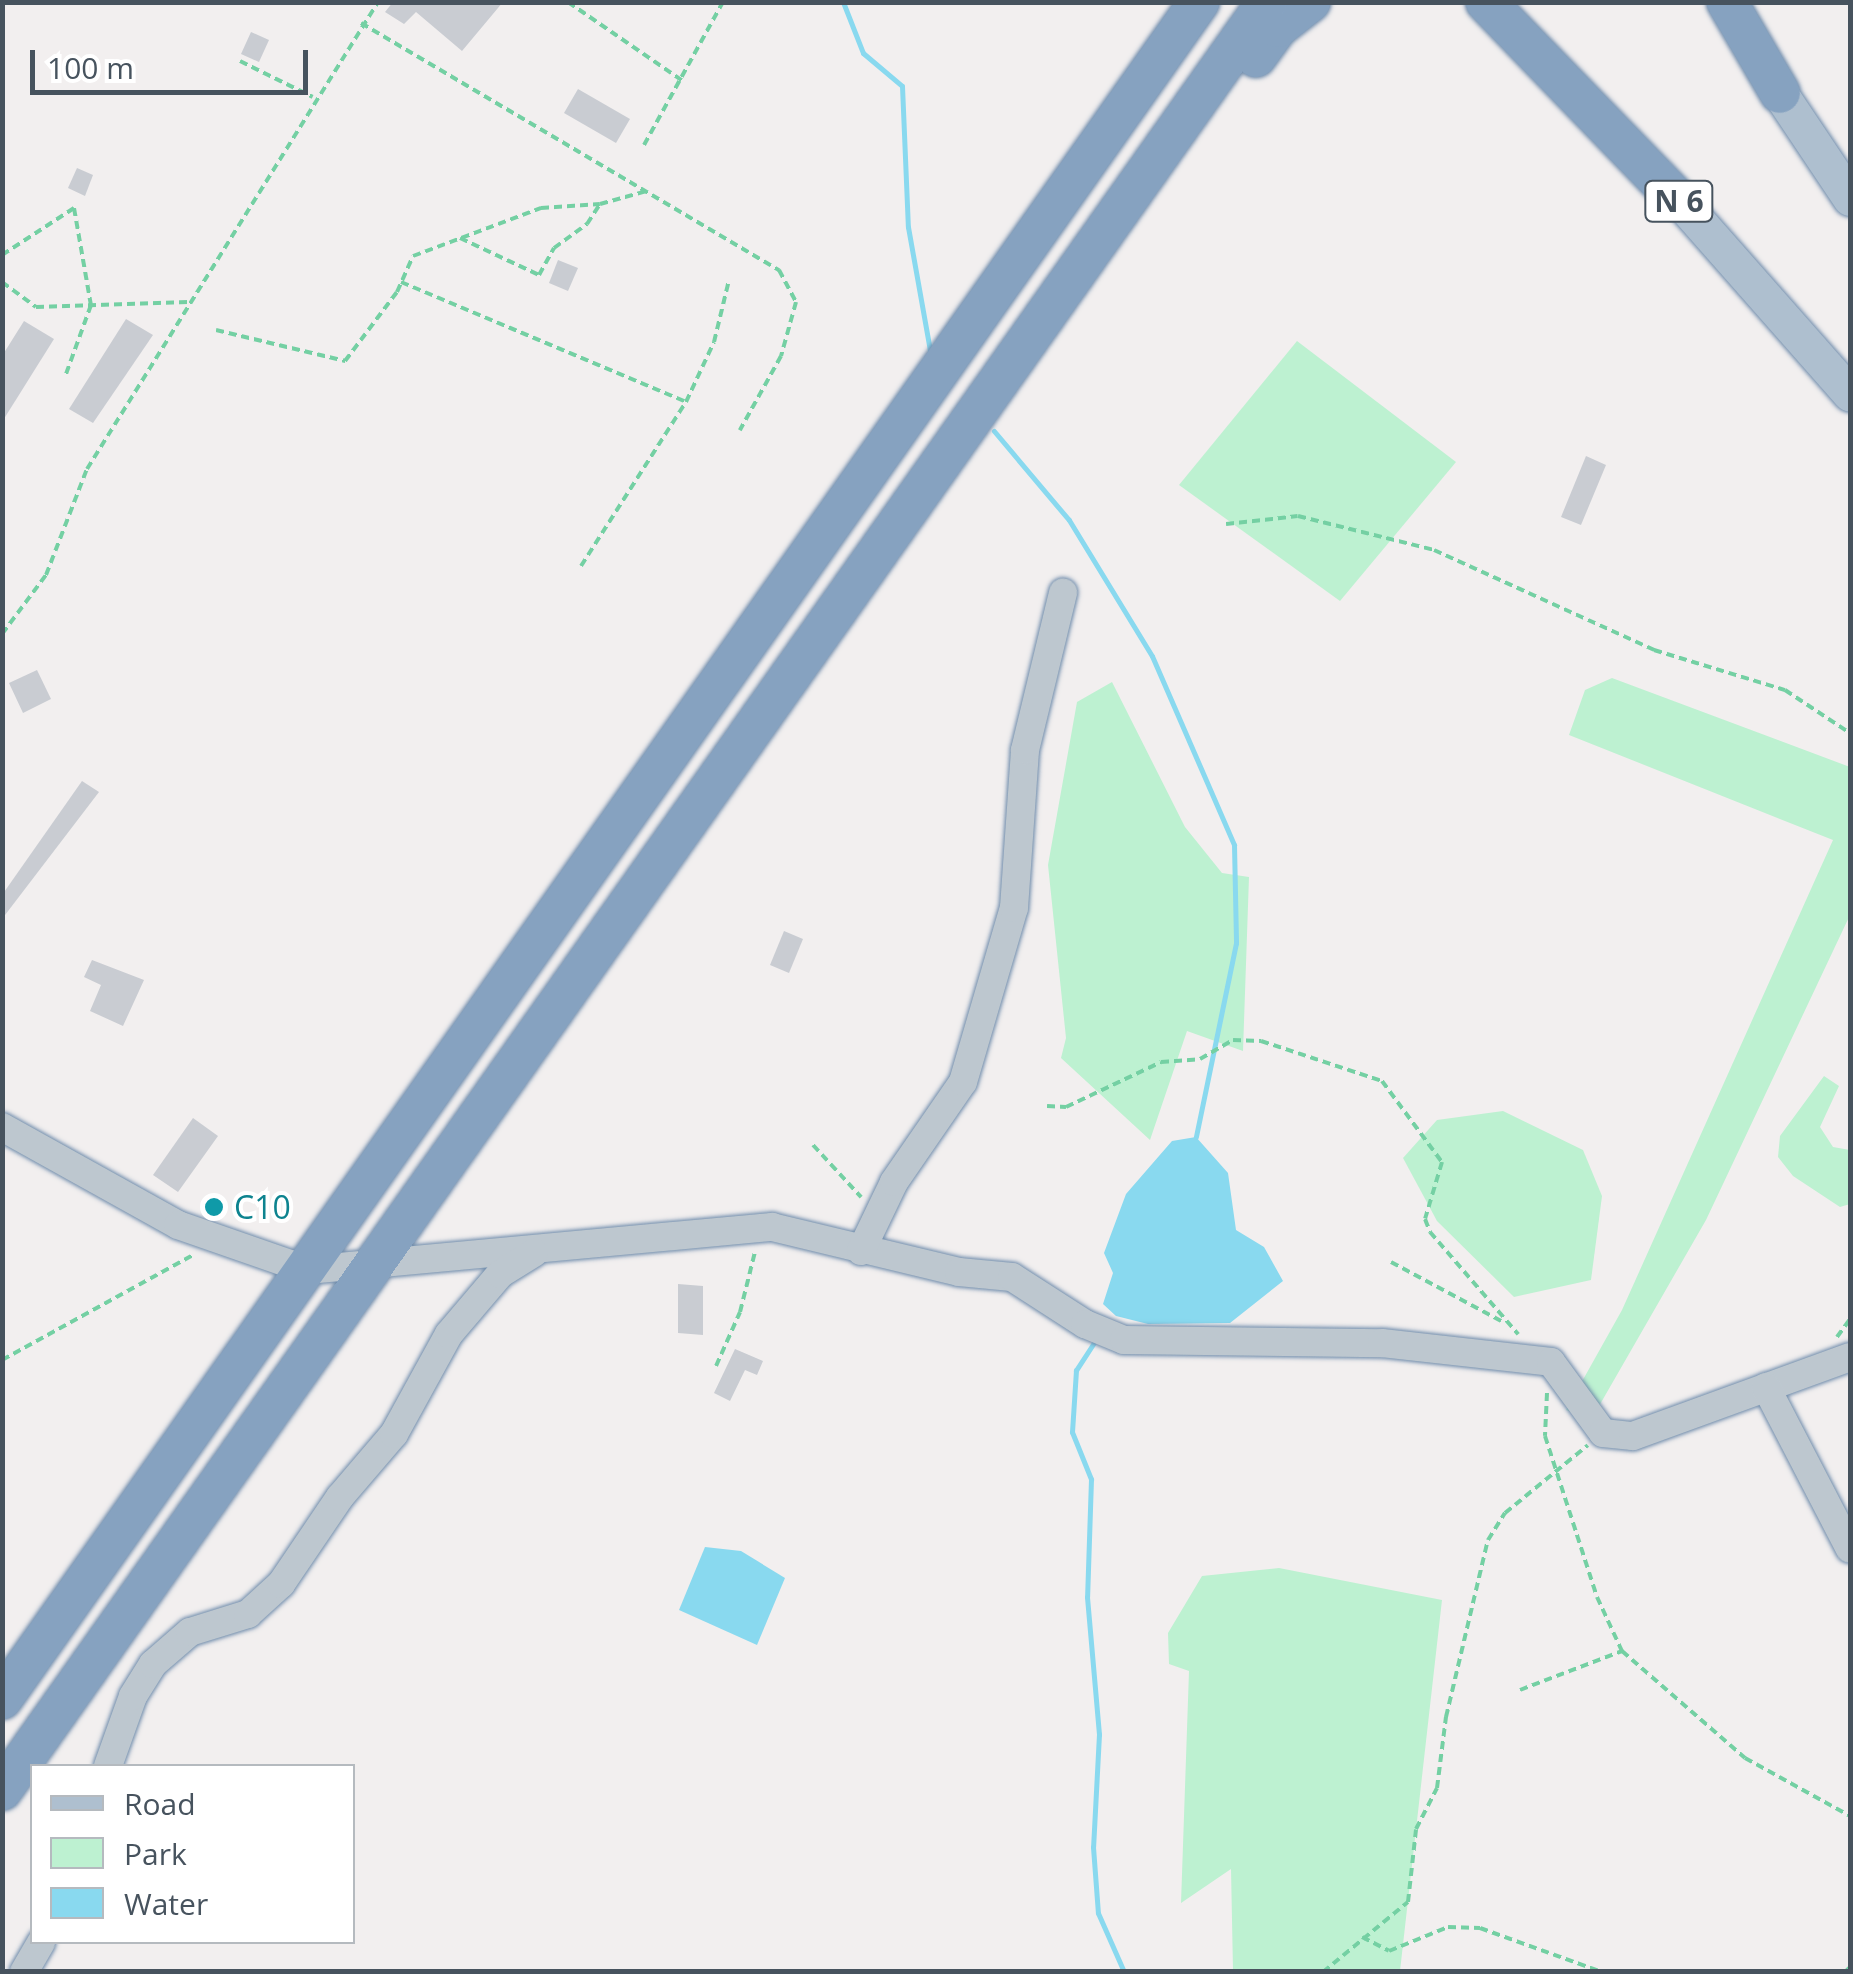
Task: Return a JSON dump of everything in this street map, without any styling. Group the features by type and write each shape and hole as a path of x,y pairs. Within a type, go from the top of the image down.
{"highway":[{"path":"822,542 1170,2"},
{"path":"2,1700 1200,2"},
{"path":"864,580 1266,2"},
{"path":"2,1790 370,1263 864,580 1278,27 1310,2"},
{"path":"1486,2 1674,196"},
{"path":"1727,2 1780,93"}],"main road":[{"name":"N 6","path":"1513,2 1674,196 1850,394"},
{"path":"1718,2 1850,198"}],"street":[{"path":"861,1251 894,1182 962,1082 1014,908 1025,750 1063,594"},
{"path":"2,1128 147,1210 307,1270 444,1253 534,1253 761,1228 861,1251 1012,1277 1085,1324 1124,1340 1382,1343 1551,1362 1603,1432 1633,1436 1850,1357"},
{"path":"109,1764 133,1696 154,1664 190,1632 248,1614 281,1584 340,1497 394,1434 449,1334 500,1274 534,1253"},
{"path":"1766,1387 1850,1549"},
{"path":"24,1972 40,1944"}],"path":[{"path":"2,634 46,575 88,469 313,97 378,2"},
{"path":"568,2 683,81"},
{"path":"644,145 683,81 723,2"},
{"path":"361,23 773,264 795,291 781,356 740,430"},
{"path":"240,61 313,97"},
{"path":"216,330 345,361 401,282 413,256 540,208 600,204 647,191"},
{"path":"460,238 539,275 554,248 588,224 600,204"},
{"path":"2,256 74,208 91,305 64,377"},
{"path":"581,566 686,402 714,342 729,280"},
{"path":"2,282 36,307 190,302"},
{"path":"401,282 686,402"},
{"path":"1226,524 1298,516 1434,550 1654,650 1785,690 1850,733"},
{"path":"1047,1106 1066,1106 1162,1062 1200,1059 1233,1040 1261,1041 1382,1081 1442,1162 1425,1219 1430,1232 1505,1323 1551,1362 1544,1428 1597,1597 1622,1651 1745,1758 1850,1816"},
{"path":"716,1366 740,1312 761,1228"},
{"path":"2,1360 219,1240"},
{"path":"1391,1262 1505,1323"},
{"path":"1323,1972 1408,1902 1416,1829 1437,1788 1446,1717 1488,1540 1505,1513 1603,1432"},
{"path":"1520,1690 1622,1651"},
{"path":"1362,1936 1389,1951 1448,1927 1480,1928 1602,1972"}],"green space":[{"path":"1297,341 1456,462 1340,601 1179,485"},
{"path":"1612,678 1850,767 1850,915 1706,1220 1591,1420 1566,1410 1622,1310 1833,840 1569,735 1585,690"},
{"path":"1112,682 1185,827 1222,873 1249,877 1243,1051 1187,1031 1150,1140 1061,1058 1066,1038 1048,865 1077,702"},
{"path":"1824,1076 1839,1086 1820,1127 1833,1147 1850,1150 1850,1204 1840,1207 1793,1176 1778,1157 1780,1136"},
{"path":"1503,1111 1583,1150 1602,1196 1591,1280 1514,1297 1437,1221 1403,1158 1437,1120"},
{"path":"1279,1568 1442,1600 1400,1971 1233,1971 1231,1869 1181,1903 1189,1671 1169,1664 1168,1633 1202,1576"}],"water":[{"path":"1196,1137 1228,1173 1236,1230 1264,1247 1283,1281 1230,1323 1148,1324 1116,1316 1103,1304 1113,1273 1104,1253 1126,1194 1172,1141"},
{"path":"705,1547 741,1551 785,1578 757,1645 679,1610"}],"building":[{"path":"393,2 503,2 462,51 416,12 404,24 385,12"},
{"path":"251,32 269,40 259,62 241,54"},
{"path":"578,89 630,119 616,143 564,113"},
{"path":"77,168 93,175 85,196 68,188"},
{"path":"558,260 578,268 568,291 549,283"},
{"path":"126,319 153,335 93,423 69,409"},
{"path":"24,321 54,339 2,422 2,356"},
{"path":"1586,456 1606,465 1581,525 1561,517"},
{"path":"37,670 51,699 23,713 9,683"},
{"path":"82,781 99,792 2,919 2,895"},
{"path":"784,931 803,939 789,973 770,965"},
{"path":"92,960 144,980 123,1026 90,1011 101,985 84,977"},
{"path":"193,1118 218,1136 178,1192 153,1175"},
{"path":"678,1284 703,1286 703,1335 678,1333"},
{"path":"735,1349 763,1361 757,1375 745,1370 730,1401 714,1393"}],"waterway":[{"path":"843,2 863,53 902,86 908,227 930,350"},
{"path":"994,431 1069,520 1152,656 1234,845 1236,943 1196,1137"},
{"path":"1095,1341 1076,1370 1072,1432 1091,1479 1087,1597 1099,1734 1093,1847 1098,1913 1124,1972"}],"place":[{"name":"C10","path":"214,1207"}]}
